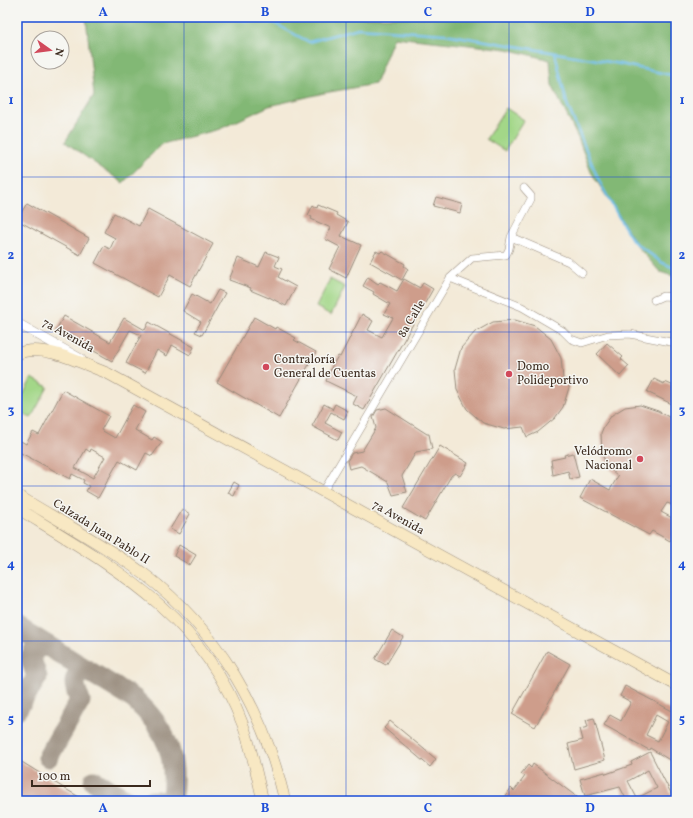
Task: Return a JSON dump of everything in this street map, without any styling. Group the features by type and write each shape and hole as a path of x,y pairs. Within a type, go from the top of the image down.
{"main road":[{"name":"7a Avenida","path":"17,354 30,350 46,352 107,373 676,685"},
{"name":"Calzada Juan Pablo II","path":"17,496 131,565 171,596 197,623 227,662 249,698 268,741 285,801"},
{"name":"Calzada Juan Pablo II","path":"17,508 135,583 186,629 211,663 223,683 240,718 263,801"}],"street":[{"name":"8a Calle","path":"323,492 450,278 472,258 506,255 509,249 511,237 531,199 531,196 524,188"},
{"path":"511,237 569,262 582,273"},
{"path":"450,278 522,307 563,332 571,339 582,343 608,335 630,334 676,343"},
{"path":"654,300 663,296 676,297"},
{"name":"7a Avenida","path":"17,323 107,373"}],"green space":[{"path":"86,17 676,17 676,277 660,272 639,248 591,172 578,138 552,85 550,60 507,49 394,37 375,84 324,93 269,106 220,129 162,144 123,183 65,142 94,95"},
{"path":"506,108 524,120 505,151 486,139"},
{"path":"330,279 345,287 331,315 316,307"},
{"path":"32,378 48,387 31,418 17,411 17,406"}],"building":[{"path":"436,197 462,204 460,213 433,206"},
{"path":"27,203 89,238 80,255 17,220"},
{"path":"313,205 317,208 318,205 337,213 336,215 348,222 341,236 361,245 346,278 329,269 340,247 325,239 331,228 311,219 312,217 308,215"},
{"path":"148,209 213,244 190,286 170,275 158,297 95,263 104,246 110,249 115,238 104,232 114,213 139,226"},
{"path":"376,251 380,253 382,251 405,264 404,266 408,269 402,280 370,262"},
{"path":"266,252 279,257 275,266 282,269 278,277 296,287 286,306 269,297 250,290 251,288 229,280 238,258 259,267"},
{"path":"368,277 378,284 380,282 397,291 404,279 420,288 423,283 433,289 364,410 353,404 357,396 326,381 332,366 338,356 340,357 362,314 373,321 368,330 382,337 393,318 384,314 390,304 363,286"},
{"path":"218,290 225,293 202,335 195,332 201,322 183,311 192,294 210,304"},
{"path":"64,316 110,342 124,318 145,330 149,322 194,347 190,355 172,345 167,356 157,350 145,373 126,363 141,335 130,330 112,361 56,330"},
{"name":"Contraloría General de Cuentas","path":"254,317 275,329 276,327 296,338 294,340 316,352 279,418 217,382"},
{"name":"Domo Polideportivo","path":"515,320 535,326 551,339 561,358 563,379 571,381 563,407 555,418 538,432 527,437 523,427 504,429 483,423 467,409 457,390 455,369 461,348 475,332 493,322"},
{"path":"607,343 623,357 621,359 629,366 620,376 597,354"},
{"path":"654,379 664,384 665,382 676,387 676,406 647,392"},
{"path":"63,390 109,416 101,430 115,438 133,405 145,412 135,430 152,440 154,437 162,442 152,456 146,453 137,470 119,460 98,498 86,491 89,486 83,483 84,480 72,474 70,479 17,451 17,439 26,444 33,432 39,435","holes":["86,449 90,452 91,449 105,457 93,478 75,468"]},
{"path":"324,404 333,409 335,404 348,411 344,419 331,412 325,423 342,432 338,440 312,426"},
{"name":"Velódromo Nacional","path":"640,405 658,411 676,421 676,506 667,503 661,512 676,520 676,531 670,541 652,531 649,535 580,498 590,479 610,490 618,476 609,468 602,455 601,433 612,415 625,407"},
{"path":"386,408 429,434 432,449 416,452 402,476 407,492 393,495 388,482 361,466 349,469 347,461 352,453 362,451 376,428 373,417 377,410"},
{"path":"440,446 468,463 460,476 455,473 451,476 425,521 403,508"},
{"path":"573,453 579,477 570,479 568,471 553,475 551,460 565,457 564,455"},
{"path":"234,482 239,485 234,496 228,493"},
{"path":"182,509 190,514 179,534 170,529"},
{"path":"179,545 196,555 190,565 174,556"},
{"path":"392,630 403,637 386,665 375,659"},
{"path":"547,651 570,664 535,727 512,714"},
{"path":"625,686 676,713 676,741 672,749 676,751 676,764 650,748 649,750 604,725 610,715 621,721 631,702 620,696","holes":["656,715 668,722 658,741 646,735"]},
{"path":"594,718 605,760 574,769 568,744 583,740 580,729 588,727 586,720"},
{"path":"390,721 436,759 430,767 384,728"},
{"path":"650,752 674,799 669,801 627,801 620,787 585,796 580,779 605,772 606,774 632,765 631,762","holes":["648,770 657,788 637,798 628,781"]},
{"path":"17,759 62,787 86,801 17,801"},
{"path":"533,764 577,797 574,801 510,801 505,797 511,788 514,791 523,779 525,776 521,774 528,765 531,768"}],"waterway":[{"path":"211,17 274,23 309,42 358,28 445,34 615,63 676,76"},
{"path":"555,53 567,104 599,181 621,221 633,241 661,262 676,269"}],"taxiway":[{"path":"17,627 134,699 145,710 162,732 168,744 173,771 171,801"},
{"path":"17,709 37,677 32,661 32,654 38,647 48,646"},
{"path":"48,757 80,701 75,687 76,679 82,673 88,671"},
{"path":"94,781 129,801"},
{"path":"151,801 157,801"}],"place":[{"name":"Contraloría General de Cuentas","path":"266,367"},
{"name":"Domo Polideportivo","path":"509,374"},
{"name":"Velódromo Nacional","path":"640,459"}]}
